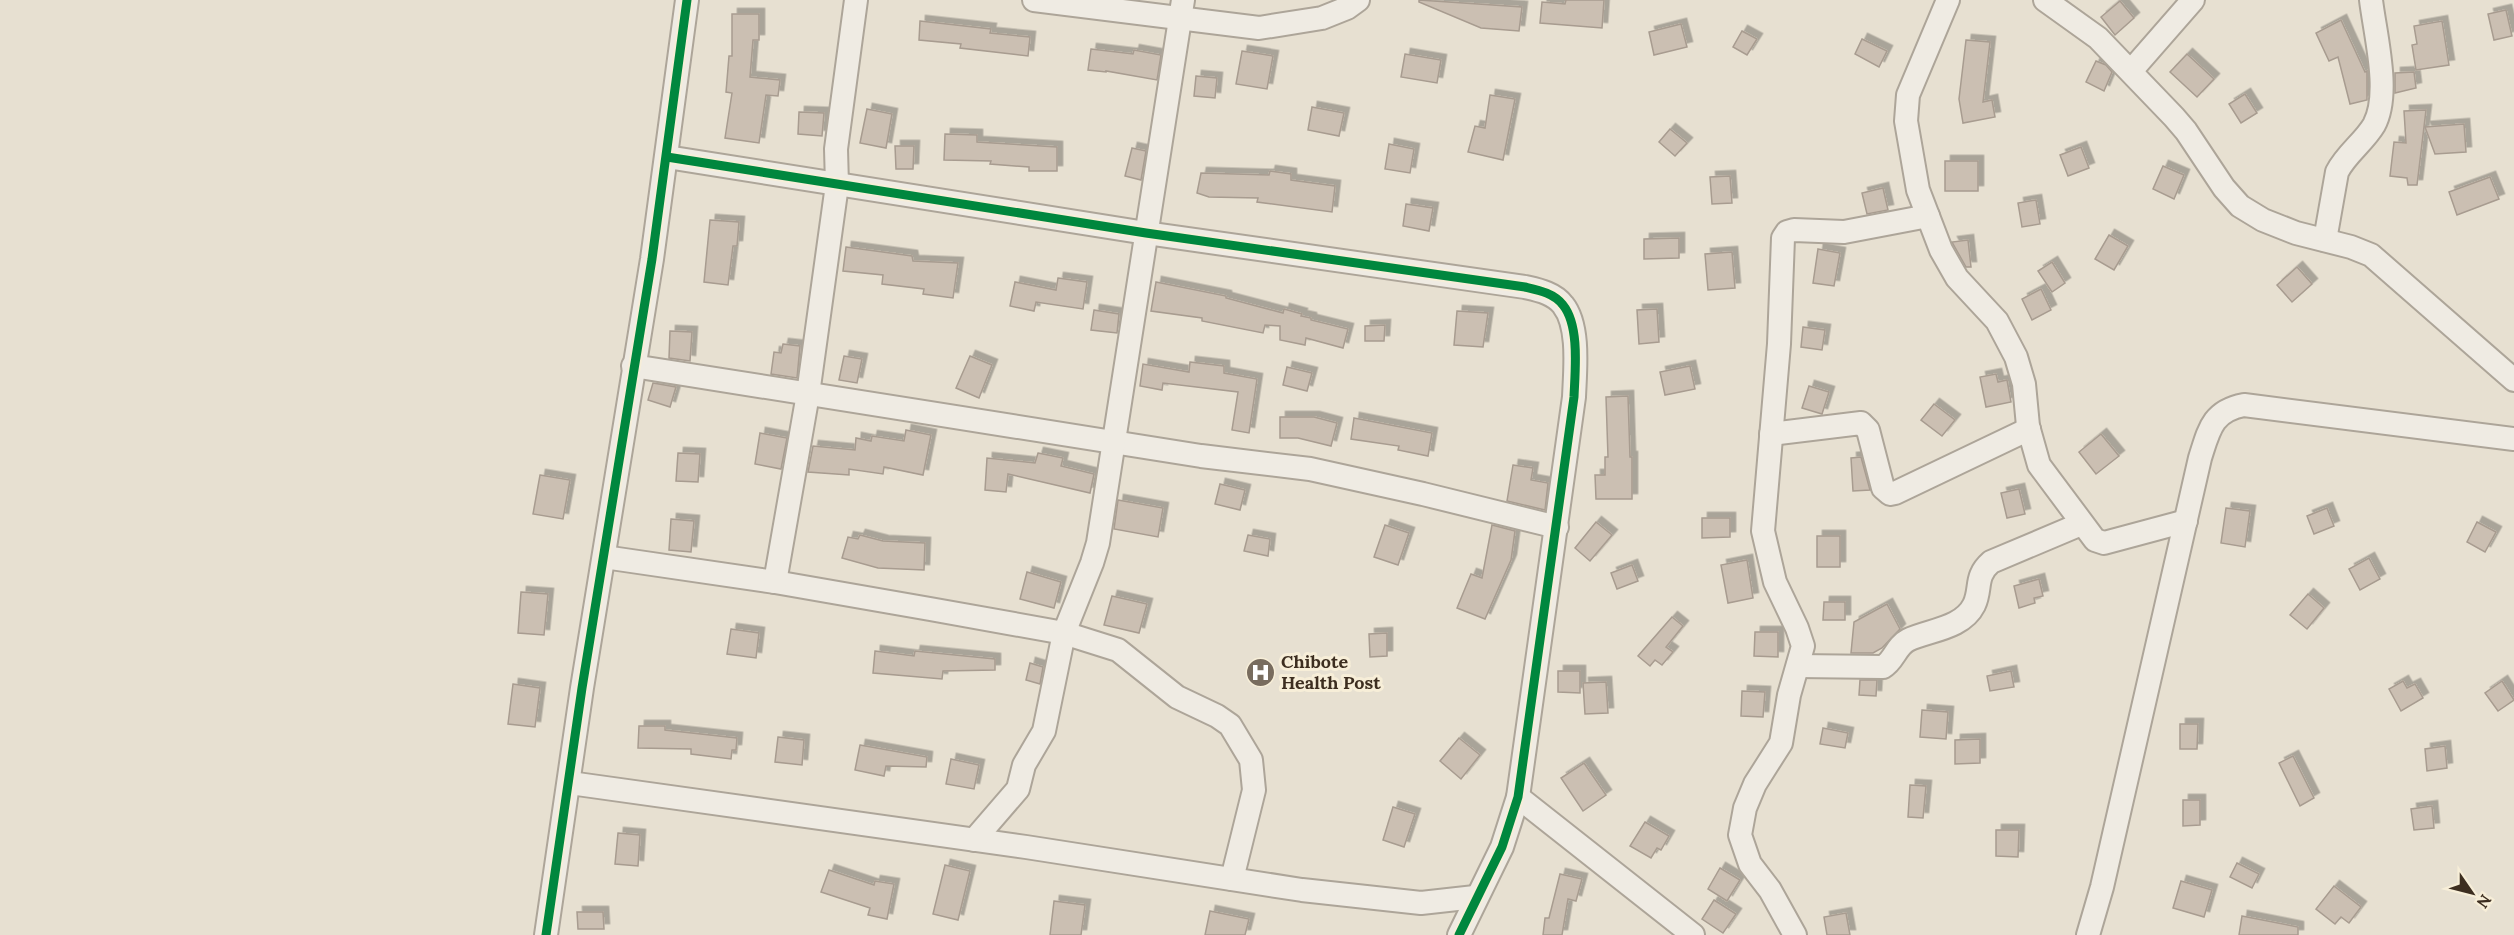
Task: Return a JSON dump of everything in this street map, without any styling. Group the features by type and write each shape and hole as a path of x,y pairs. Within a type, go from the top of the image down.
{"street":[{"path":"546,935 570,783 582,688 667,157 687,0"},
{"path":"775,582 808,394 837,185 836,149 856,0"},
{"path":"1034,0 1182,9 1259,28 1322,18 1347,8 1358,0"},
{"path":"1948,0 1908,95 1906,121 1918,190 1941,250 1957,278 1997,321 2008,338 2024,384 2029,429 2039,465 2095,540 2104,543 2186,521"},
{"path":"2045,0 2098,38 2131,71 2186,131 2224,188 2240,206 2263,220 2371,255 2514,380"},
{"path":"2131,71 2193,0"},
{"path":"2325,240 2337,172 2341,163 2373,127 2379,115 2381,82 2372,0"},
{"path":"974,840 1018,789 1028,756 1044,731 1064,633 1092,562 1103,520 1182,9"},
{"path":"667,157 1146,233 1525,287 1547,293 1563,305 1572,327 1575,356 1574,397 1518,797 1502,847 1475,897 1459,935"},
{"path":"1795,935 1770,890 1750,864 1740,836 1744,808 1755,784 1782,742 1789,695 1803,646 1801,637 1779,592 1762,531 1779,344 1783,238 1787,232 1794,230 1844,232 1928,216"},
{"path":"633,366 1114,442 1337,474 1557,527"},
{"path":"2088,935 2102,887 2186,521 2207,437 2214,420 2228,408 2244,405 2514,439"},
{"path":"1771,434 1861,423 1868,430 1884,488 1890,494 1895,494 2029,429"},
{"path":"1798,666 1883,667 1890,663 1906,641 1939,630 1959,620 1967,613 1974,605 1978,579 1983,569 1991,562 2081,524"},
{"path":"604,557 775,582 1064,633 1125,653 1177,697 1217,716 1230,725 1251,760 1254,790 1232,879"},
{"path":"570,783 974,840 1302,890 1421,903 1475,897"},
{"path":"1518,797 1693,935"}],"building":[{"path":"1419,0 1522,7 1519,31 1481,28 1419,2"},
{"path":"1566,0 1604,0 1602,28 1540,23 1542,2 1565,4"},
{"path":"2120,1 2134,18 2115,35 2101,17"},
{"path":"2506,10 2512,36 2494,40 2488,14"},
{"path":"732,14 759,14 759,40 753,40 750,77 780,80 778,96 766,95 759,143 725,138 732,93 726,92 729,56 732,56"},
{"path":"2341,20 2365,72 2367,71 2367,100 2350,104 2338,57 2329,61 2316,33"},
{"path":"920,21 991,29 990,33 1030,37 1028,56 960,48 961,44 919,40"},
{"path":"2442,21 2449,65 2416,70 2412,45 2417,44 2414,26"},
{"path":"1681,24 1687,47 1654,55 1649,32"},
{"path":"1742,31 1757,39 1747,55 1733,47"},
{"path":"1862,39 1887,51 1879,67 1855,54"},
{"path":"1966,40 1990,42 1983,102 1992,100 1995,117 1963,123 1959,99"},
{"path":"1091,49 1133,54 1134,50 1161,55 1157,80 1088,70"},
{"path":"1242,51 1273,56 1267,89 1236,84"},
{"path":"1405,54 1441,60 1437,83 1401,77"},
{"path":"2187,54 2214,79 2197,97 2170,72"},
{"path":"2096,61 2106,65 2112,72 2104,91 2086,82"},
{"path":"2414,72 2416,88 2395,93 2395,73"},
{"path":"1196,76 1217,78 1215,98 1194,96"},
{"path":"2245,94 2257,113 2241,123 2229,104"},
{"path":"1490,95 1515,99 1503,160 1468,152 1475,126 1485,128"},
{"path":"1312,107 1344,113 1339,136 1308,130"},
{"path":"867,109 892,114 886,148 860,143"},
{"path":"2426,110 2417,185 2408,185 2407,178 2390,176 2394,142 2406,143 2404,111"},
{"path":"799,112 824,113 822,136 798,134"},
{"path":"2464,124 2466,152 2435,154 2425,127"},
{"path":"1670,129 1687,143 1675,156 1659,142"},
{"path":"945,134 977,135 977,142 1057,147 1057,171 1029,171 1029,167 990,164 991,161 944,160"},
{"path":"1389,144 1414,149 1410,173 1385,169"},
{"path":"895,146 914,146 913,169 896,169"},
{"path":"2081,147 2089,168 2068,176 2060,155"},
{"path":"1132,148 1146,151 1141,180 1125,176"},
{"path":"1945,161 1978,161 1978,191 1945,191"},
{"path":"2163,166 2184,175 2174,199 2153,189"},
{"path":"1270,171 1291,174 1291,180 1335,186 1332,212 1257,202 1258,198 1209,197 1197,193 1201,173 1269,175"},
{"path":"1730,176 1732,203 1712,204 1710,177"},
{"path":"2490,177 2499,199 2457,215 2449,192"},
{"path":"1883,188 1888,210 1867,214 1862,193"},
{"path":"2036,200 2040,224 2022,227 2018,203"},
{"path":"1406,204 1433,208 1429,231 1403,226"},
{"path":"710,220 739,222 737,246 733,246 728,285 704,282"},
{"path":"2109,235 2128,246 2114,270 2095,259"},
{"path":"1679,238 1679,258 1644,259 1644,239"},
{"path":"1968,240 1971,267 1966,267 1952,242"},
{"path":"846,247 912,256 913,261 958,263 953,298 923,294 924,289 882,284 883,275 843,271"},
{"path":"1818,249 1840,253 1834,286 1813,283"},
{"path":"1732,252 1735,288 1708,290 1705,254"},
{"path":"2052,262 2065,283 2052,292 2038,271"},
{"path":"2297,267 2312,284 2292,302 2277,285"},
{"path":"1058,278 1087,282 1083,309 1036,302 1034,311 1010,306 1015,282 1056,290"},
{"path":"1156,282 1226,296 1226,298 1283,313 1284,309 1302,314 1301,316 1311,318 1311,320 1348,329 1343,348 1306,338 1305,345 1280,340 1280,326 1265,325 1263,333 1202,321 1202,318 1151,311"},
{"path":"2041,289 2051,310 2032,320 2022,299"},
{"path":"1657,309 1659,342 1639,344 1637,310"},
{"path":"1094,310 1119,314 1117,333 1091,330"},
{"path":"1457,311 1488,313 1483,347 1454,345"},
{"path":"1385,325 1384,341 1365,341 1365,326"},
{"path":"1803,327 1825,330 1822,350 1801,347"},
{"path":"670,331 692,332 690,361 669,358"},
{"path":"783,344 800,346 797,378 771,374 774,352 781,353"},
{"path":"844,356 862,359 857,383 839,380"},
{"path":"970,356 992,365 979,398 956,388"},
{"path":"1190,362 1224,366 1224,373 1257,379 1249,433 1232,430 1238,392 1163,383 1162,390 1140,386 1143,364 1189,372"},
{"path":"1690,366 1695,389 1665,395 1660,372"},
{"path":"1287,367 1312,373 1307,391 1283,385"},
{"path":"1996,374 1998,382 2007,380 2011,402 1986,407 1980,377"},
{"path":"653,383 676,387 670,407 648,400"},
{"path":"1809,386 1829,392 1822,414 1802,408"},
{"path":"1628,396 1632,499 1596,499 1595,475 1605,475 1605,457 1608,457 1606,397"},
{"path":"1934,404 1955,420 1942,436 1921,420"},
{"path":"1280,417 1314,417 1337,423 1331,446 1298,438 1280,438"},
{"path":"1354,418 1432,433 1428,456 1398,450 1399,446 1351,439"},
{"path":"906,430 931,435 923,475 884,467 883,474 849,469 849,475 808,472 813,446 855,450 856,438 871,441 872,436 904,441"},
{"path":"760,433 787,438 781,469 755,464"},
{"path":"2101,434 2119,456 2096,474 2079,452"},
{"path":"678,453 700,454 698,482 676,481"},
{"path":"1038,453 1063,458 1061,466 1094,474 1090,493 1008,474 1006,492 985,490 987,458 1035,463"},
{"path":"1861,457 1870,490 1853,491 1851,458"},
{"path":"1513,465 1533,468 1531,480 1548,483 1545,510 1507,501"},
{"path":"540,475 570,480 563,519 533,514"},
{"path":"1220,484 1245,490 1240,510 1215,504"},
{"path":"2019,489 2025,514 2007,518 2001,493"},
{"path":"1118,500 1163,508 1158,537 1114,529"},
{"path":"2226,508 2250,511 2245,547 2221,543"},
{"path":"2327,508 2334,526 2314,534 2307,516"},
{"path":"1702,518 1730,518 1730,537 1702,538"},
{"path":"671,519 694,521 691,552 669,550"},
{"path":"1596,522 1612,535 1590,561 1575,548"},
{"path":"2477,522 2496,532 2485,552 2467,542"},
{"path":"1385,525 1409,533 1398,565 1374,557"},
{"path":"1492,525 1515,531 1511,560 1485,619 1457,608 1471,574 1482,578"},
{"path":"860,535 883,541 925,543 924,570 878,568 842,558 848,537 858,539"},
{"path":"1248,535 1270,539 1268,556 1244,551"},
{"path":"1817,536 1840,536 1840,567 1817,567"},
{"path":"2369,558 2380,579 2360,590 2349,569"},
{"path":"1747,560 1753,598 1728,603 1721,565"},
{"path":"1632,565 1638,581 1617,589 1611,573"},
{"path":"1027,572 1061,582 1054,608 1020,599"},
{"path":"2039,579 2043,596 2034,598 2035,603 2019,608 2014,586"},
{"path":"521,592 548,594 544,635 518,633"},
{"path":"2308,594 2324,608 2307,629 2290,615"},
{"path":"1112,596 1147,604 1139,633 1104,625"},
{"path":"1824,602 1845,602 1845,620 1823,620"},
{"path":"1887,604 1900,629 1882,648 1873,653 1851,653 1854,622"},
{"path":"1672,617 1683,626 1666,647 1673,652 1662,665 1655,660 1650,666 1638,656"},
{"path":"731,629 759,633 756,658 727,654"},
{"path":"1755,632 1778,632 1778,657 1754,656"},
{"path":"1387,633 1387,656 1370,657 1369,634"},
{"path":"875,651 914,656 915,651 995,659 995,670 943,671 942,679 873,673"},
{"path":"1030,663 1043,667 1040,684 1026,680"},
{"path":"1558,671 1580,671 1580,693 1558,692"},
{"path":"2011,671 2014,687 1990,691 1987,676"},
{"path":"1860,680 1877,680 1876,696 1859,695"},
{"path":"2403,681 2407,688 2415,684 2423,698 2401,711 2389,689"},
{"path":"2502,681 2514,700 2498,711 2485,693"},
{"path":"1606,682 1608,713 1585,714 1583,683"},
{"path":"513,684 540,688 535,727 508,724"},
{"path":"1742,691 1765,692 1763,717 1741,716"},
{"path":"1922,710 1948,712 1946,739 1920,737"},
{"path":"2180,724 2198,724 2197,749 2180,749"},
{"path":"639,726 665,726 665,730 737,738 736,750 732,750 731,759 691,754 691,749 638,748"},
{"path":"1823,728 1848,733 1845,748 1820,744"},
{"path":"778,737 804,740 802,765 775,762"},
{"path":"1459,738 1480,755 1461,779 1440,761"},
{"path":"1980,739 1980,763 1955,764 1955,740"},
{"path":"860,745 927,757 926,767 886,766 884,776 855,770"},
{"path":"2445,746 2447,768 2427,771 2425,749"},
{"path":"2293,756 2314,798 2300,806 2279,763"},
{"path":"951,759 979,765 974,789 946,784"},
{"path":"1584,763 1606,795 1583,811 1561,778"},
{"path":"1910,785 1926,786 1923,818 1908,817"},
{"path":"2183,800 2200,800 2200,825 2183,826"},
{"path":"2432,806 2434,828 2414,830 2411,809"},
{"path":"1393,807 1415,814 1404,847 1383,840"},
{"path":"1645,822 1669,836 1661,850 1657,848 1651,858 1630,846"},
{"path":"1996,830 2019,830 2018,857 1996,856"},
{"path":"618,833 640,835 638,866 615,864"},
{"path":"2237,863 2259,874 2252,888 2230,877"},
{"path":"945,865 970,871 958,920 933,914"},
{"path":"1720,868 1740,880 1727,901 1708,889"},
{"path":"829,870 874,885 875,881 894,884 887,919 868,915 870,908 821,892"},
{"path":"1560,874 1582,879 1576,901 1568,899 1562,935 1543,935 1545,918 1549,918"},
{"path":"2181,881 2212,890 2204,917 2173,908"},
{"path":"2334,886 2361,907 2349,923 2341,917 2335,924 2316,909"},
{"path":"1714,900 1736,914 1723,933 1702,919"},
{"path":"1054,901 1085,905 1081,935 1050,935"},
{"path":"1210,911 1249,919 1245,935 1205,935"},
{"path":"577,912 603,912 604,929 578,929"},
{"path":"1846,913 1850,935 1827,935 1824,917"},
{"path":"2242,916 2298,927 2298,935 2239,935"}],"cycle path":[{"path":"546,935 582,688 652,259 687,0"},
{"path":"667,157 1146,233 1525,287 1546,293 1559,301 1568,314 1574,336 1574,397 1518,797 1502,847 1459,935"}],"place":[{"name":"Chibote Health Post","path":"1260,672"}]}
